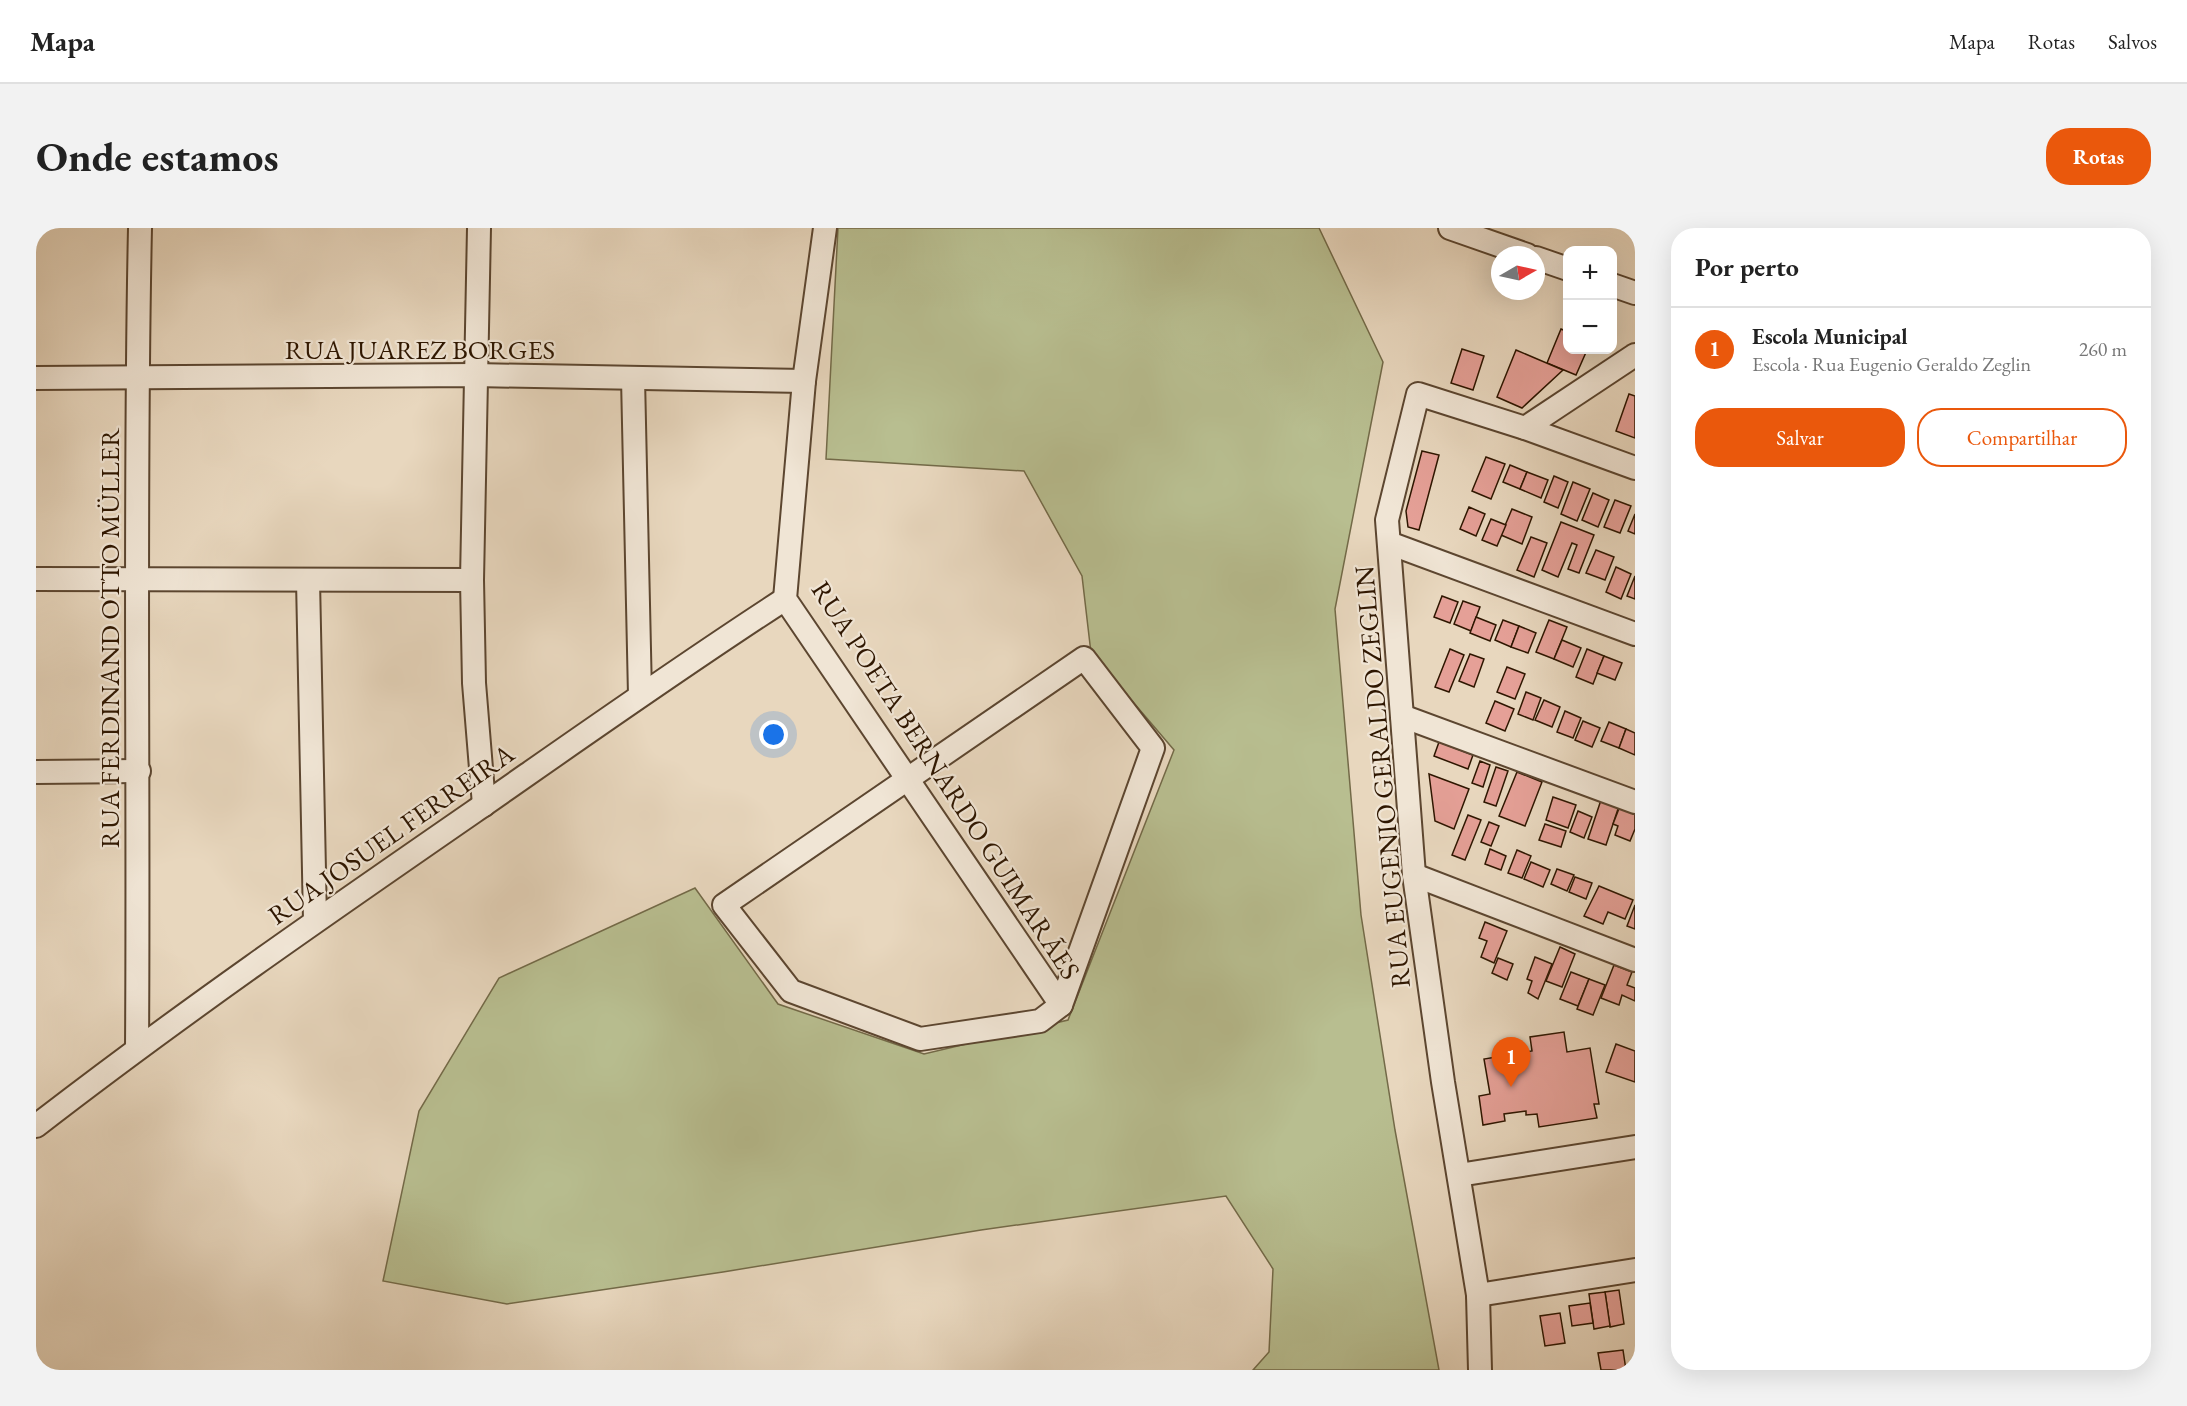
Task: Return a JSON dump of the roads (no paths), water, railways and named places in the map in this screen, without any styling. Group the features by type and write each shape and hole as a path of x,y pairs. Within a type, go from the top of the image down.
{"street":[{"name":"RUA FERDINAND OTTO MÜLLER","path":"137,1048 139,771 137,379 140,228"},
{"path":"479,228 474,375 472,580 474,683 484,805"},
{"name":"RUA POETA BERNARDO GUIMARÃES","path":"825,228 804,381 785,599 905,780 1061,1005"},
{"path":"1450,228 1501,246"},
{"path":"1545,261 1563,267"},
{"path":"1617,287 1635,293"},
{"path":"1525,428 1635,355"},
{"name":"RUA JUAREZ BORGES","path":"36,378 474,375 804,381"},
{"path":"633,378 640,695"},
{"name":"RUA EUGENIO GERALDO ZEGLIN","path":"1480,1370 1478,1294 1443,1082 1414,875 1387,520 1418,394 1525,428"},
{"path":"1525,428 1635,468"},
{"path":"1389,543 1635,634"},
{"path":"36,579 472,580"},
{"path":"308,580 315,920"},
{"name":"RUA JOSUEL FERREIRA","path":"36,1126 137,1048 315,920 640,695 785,599"},
{"path":"1084,658 1153,748 1061,1005 1040,1021 920,1039 791,991 724,905 905,780 1084,658"},
{"path":"1402,716 1635,802"},
{"path":"36,772 139,771"},
{"path":"1414,875 1635,960"},
{"path":"1459,1174 1635,1147"},
{"path":"1478,1294 1635,1273"}],"place":[{"name":"Escola Municipal","path":"1511,1087"}]}
